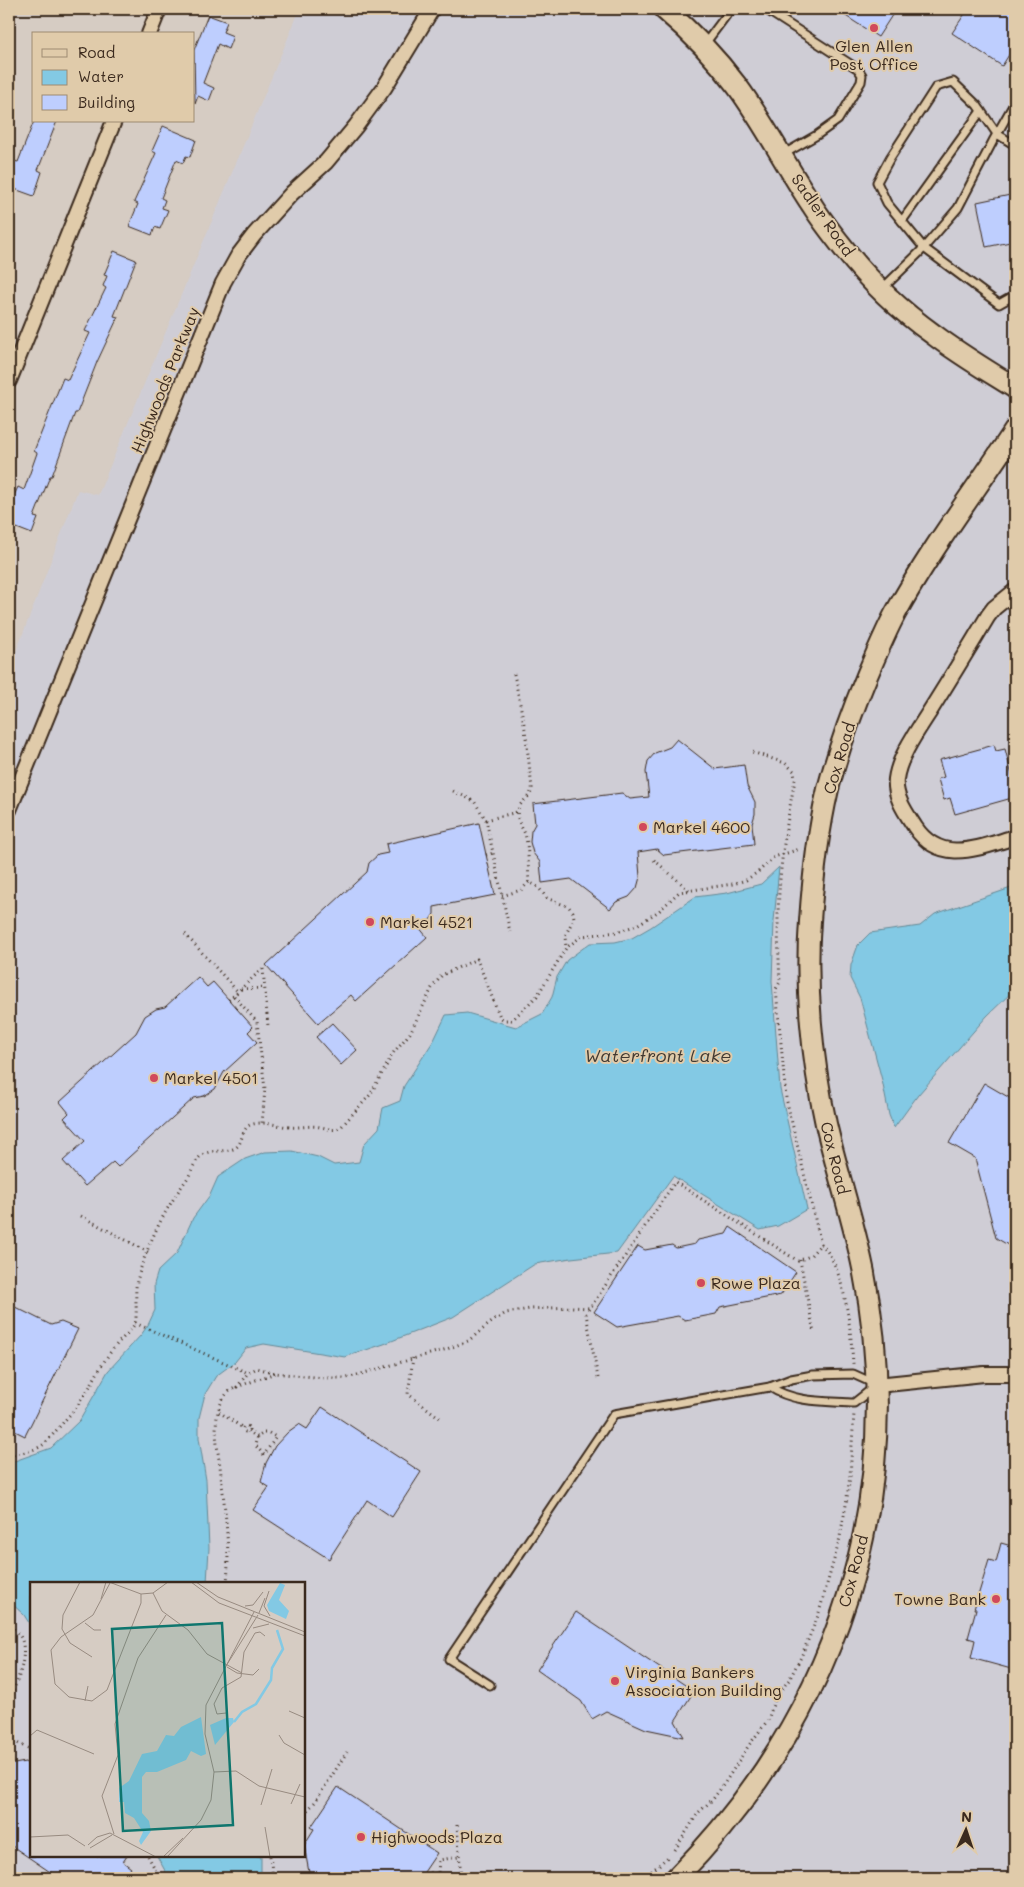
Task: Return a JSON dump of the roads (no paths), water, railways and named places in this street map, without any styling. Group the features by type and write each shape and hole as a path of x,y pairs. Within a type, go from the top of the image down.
{"main road":[{"name":"Sadler Road","path":"664,9 703,46 737,86 782,155 812,206 841,245 882,290 933,335 1015,388"},
{"name":"Cox Road","path":"676,1878 730,1819 760,1779 813,1687 834,1638 852,1586 873,1480 878,1385 874,1335 867,1290 856,1235 821,1100 812,1027 809,940 818,843 827,793 838,754 865,682 893,618 934,550 1015,430"}],"street":[{"path":"150,32 159,9"},
{"name":"Highwoods Parkway","path":"9,810 223,283 238,256 254,236 292,193 326,162 356,126 384,88 432,9"},
{"path":"9,381 114,122"},
{"path":"1015,592 994,608 988,616 905,752 896,778 897,791 903,809 920,834 929,843 955,852 968,851 1015,837"},
{"path":"878,1385 984,1374 1015,1374"}],"lane":[{"path":"703,46 728,13 734,9"},
{"path":"765,9 858,69 862,75 861,82 838,120 782,155"},
{"path":"1015,145 997,134 981,111 953,82 936,87 890,158 877,182 887,203 924,248 999,304 1015,295"},
{"path":"882,290 924,248 958,208 1015,102"},
{"path":"902,221 981,111"},
{"path":"490,1685 449,1659 614,1414 770,1387 791,1379 813,1375 853,1374 878,1385 854,1403 811,1400 782,1395 770,1387"}],"water":[{"name":"Waterfront Lake","path":"779,867 774,921 772,981 780,1089 807,1209 778,1226 760,1230 673,1176 617,1253 535,1264 453,1317 345,1357 264,1344 246,1348 235,1362 216,1376 205,1394 199,1418 199,1438 206,1480 209,1548 207,1582 30,1582 30,1624 24,1615 9,1601 9,1463 51,1448 80,1420 108,1371 148,1325 155,1310 154,1284 158,1271 177,1253 193,1218 210,1195 218,1177 245,1159 265,1152 292,1151 318,1157 334,1165 359,1162 364,1144 379,1128 383,1108 400,1101 404,1086 434,1040 446,1015 467,1013 516,1027 542,1014 552,997 557,977 567,960 590,943 615,942 632,938 695,897 727,893 761,884"},
{"path":"1015,888 1015,989 987,1016 918,1095 894,1128 889,1115 882,1080 860,998 850,978 851,965 858,945 870,933 920,926 935,914"},
{"path":"158,1857 261,1857 261,1878 169,1878"}],"place":[{"name":"Glen Allen Post Office","path":"874,28"},
{"name":"Markel 4600","path":"643,827"},
{"name":"Markel 4521","path":"370,922"},
{"name":"Markel 4501","path":"154,1078"},
{"name":"Rowe Plaza","path":"701,1283"},
{"name":"Towne Bank","path":"996,1599"},
{"name":"Virginia Bankers Association Building","path":"615,1681"},
{"name":"Highwoods Plaza","path":"361,1837"}]}
